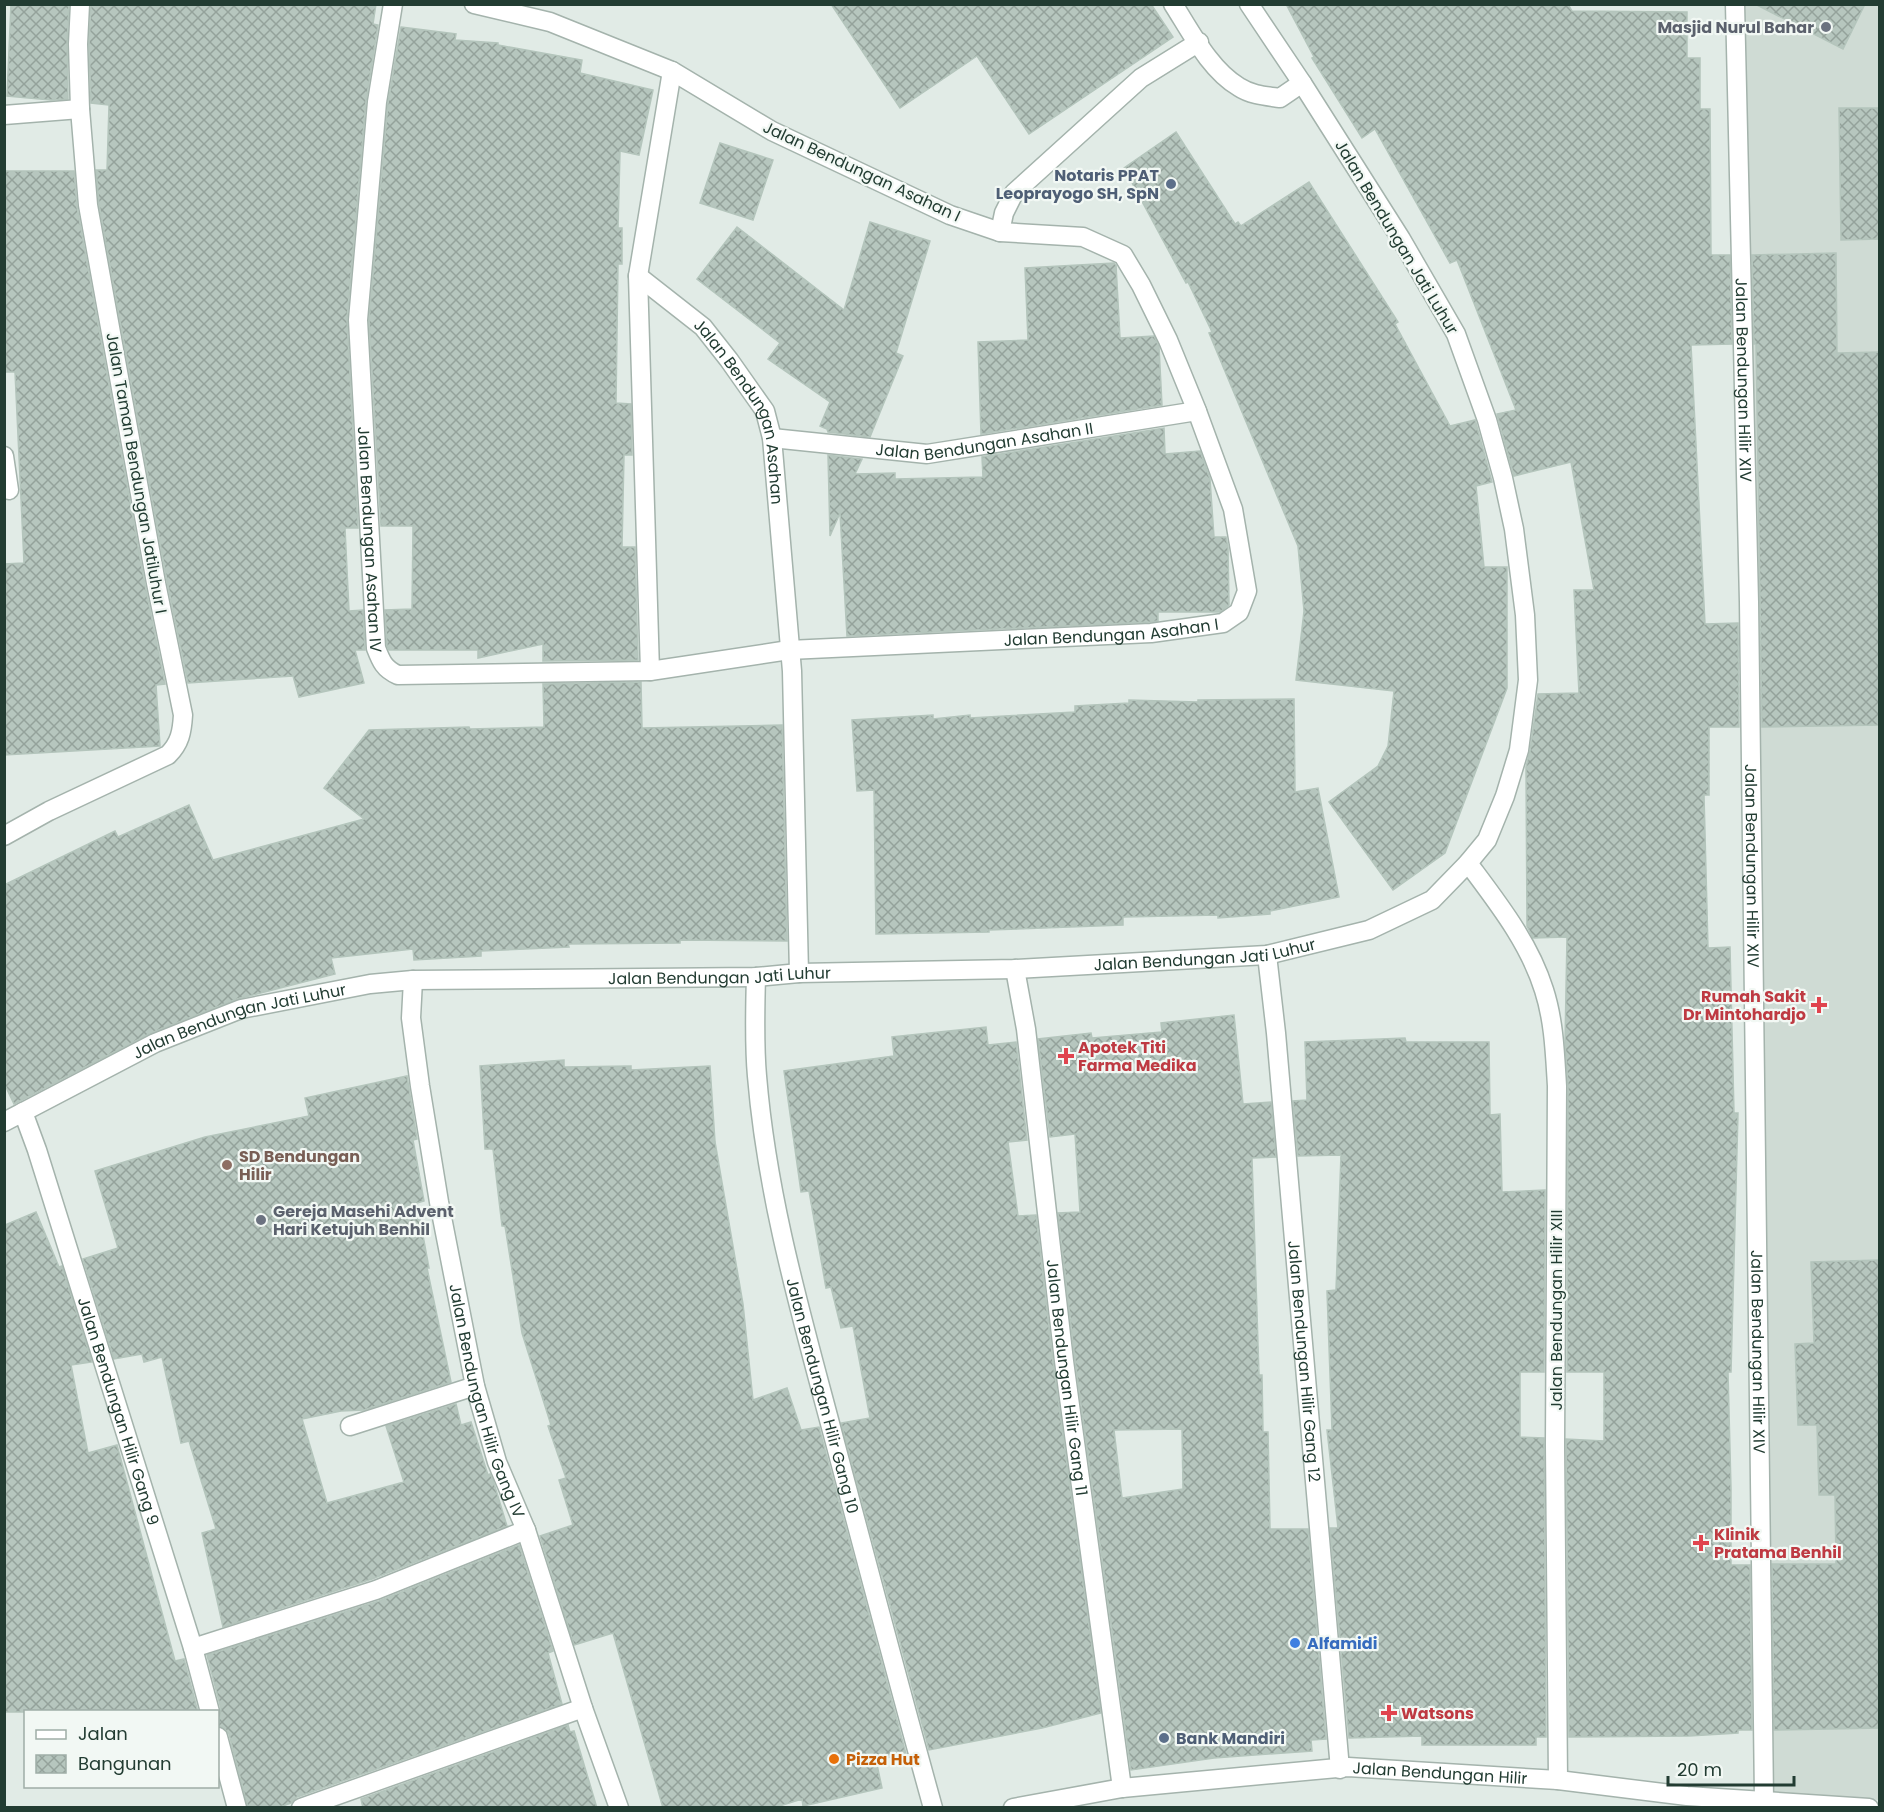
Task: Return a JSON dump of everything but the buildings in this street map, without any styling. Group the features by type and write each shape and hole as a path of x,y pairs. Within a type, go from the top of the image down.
{"street":[{"name":"Jalan Taman Bendungan Jatiluhur I","path":"4,836 50,811 168,755 177,747 182,733 183,715 156,583 88,205 80,109 78,44 80,4"},
{"name":"Jalan Bendungan Asahan IV","path":"393,4 377,102 358,320 376,648 380,661 387,670 398,675 650,671 789,650"},
{"name":"Jalan Bendungan Asahan I","path":"474,4 550,22 672,71 772,131 950,215 1000,231 1083,237 1123,255 1141,285 1168,340 1233,509 1247,591 1239,612 1223,623 1151,633 789,650"},
{"path":"1173,4 1211,60 1240,88 1260,95 1280,98 1302,83"},
{"name":"Jalan Bendungan Jati Luhur","path":"4,1122 155,1042 241,1009 370,984 413,980 756,977 799,973 1015,969 1267,955 1370,930 1432,900 1487,840 1506,796 1519,750 1528,680 1525,615 1514,529 1487,420 1456,334 1401,238 1249,4"},
{"name":"Jalan Bendungan Hilir XIV","path":"1735,4 1749,614 1764,1800"},
{"path":"1000,231 1004,213 1014,193 1142,78 1199,42"},
{"path":"650,671 638,276 672,71"},
{"path":"4,115 80,109"},
{"name":"Jalan Bendungan Asahan","path":"638,276 703,327 765,411 772,438 792,670 799,973"},
{"name":"Jalan Bendungan Asahan II","path":"772,438 927,454 1197,411"},
{"path":"4,456 9,490"},
{"name":"Jalan Bendungan Hilir XIII","path":"1468,863 1528,950 1544,990 1553,1032 1557,1086 1555,1445 1558,1780"},
{"name":"Jalan Bendungan Hilir Gang 12","path":"1267,955 1276,1033 1340,1768"},
{"name":"Jalan Bendungan Hilir Gang 11","path":"1015,969 1026,1029 1064,1361 1122,1788"},
{"name":"Jalan Bendungan Hilir Gang 10","path":"756,977 757,1076 775,1206 799,1309 933,1808"},
{"name":"Jalan Bendungan Hilir Gang IV","path":"413,980 411,1018 420,1086 439,1202 475,1386 497,1462 526,1530 583,1708 619,1808"},
{"name":"Jalan Bendungan Hilir Gang 9","path":"22,1112 41,1162 193,1648 209,1710"},
{"path":"350,1426 475,1386"},
{"path":"193,1648 376,1590 526,1530"},
{"path":"301,1808 583,1708"},
{"path":"219,1741 237,1808"},
{"name":"Jalan Bendungan Hilir","path":"1013,1808 1122,1788 1246,1775 1360,1768 1558,1780 1687,1802 1764,1800 1869,1808"}],"shaded area":[{"name":"Rumah Sakit Dr Mintohardjo","path":"1741,5 1879,5 1879,1800 1768,1797"}],"place":[{"name":"Masjid Nurul Bahar","path":"1826,27"},
{"name":"Notaris PPAT Leoprayogo SH, SpN","path":"1171,184"},
{"name":"Rumah Sakit Dr Mintohardjo","path":"1819,1005"},
{"name":"Apotek Titi Farma Medika","path":"1066,1056"},
{"name":"SD Bendungan Hilir","path":"227,1165"},
{"name":"Gereja Masehi Advent Hari Ketujuh Benhil","path":"261,1220"},
{"name":"Klinik Pratama Benhil","path":"1701,1543"},
{"name":"Alfamidi","path":"1295,1643"},
{"name":"Watsons","path":"1389,1713"},
{"name":"Bank Mandiri","path":"1164,1738"},
{"name":"Pizza Hut","path":"834,1759"}]}
